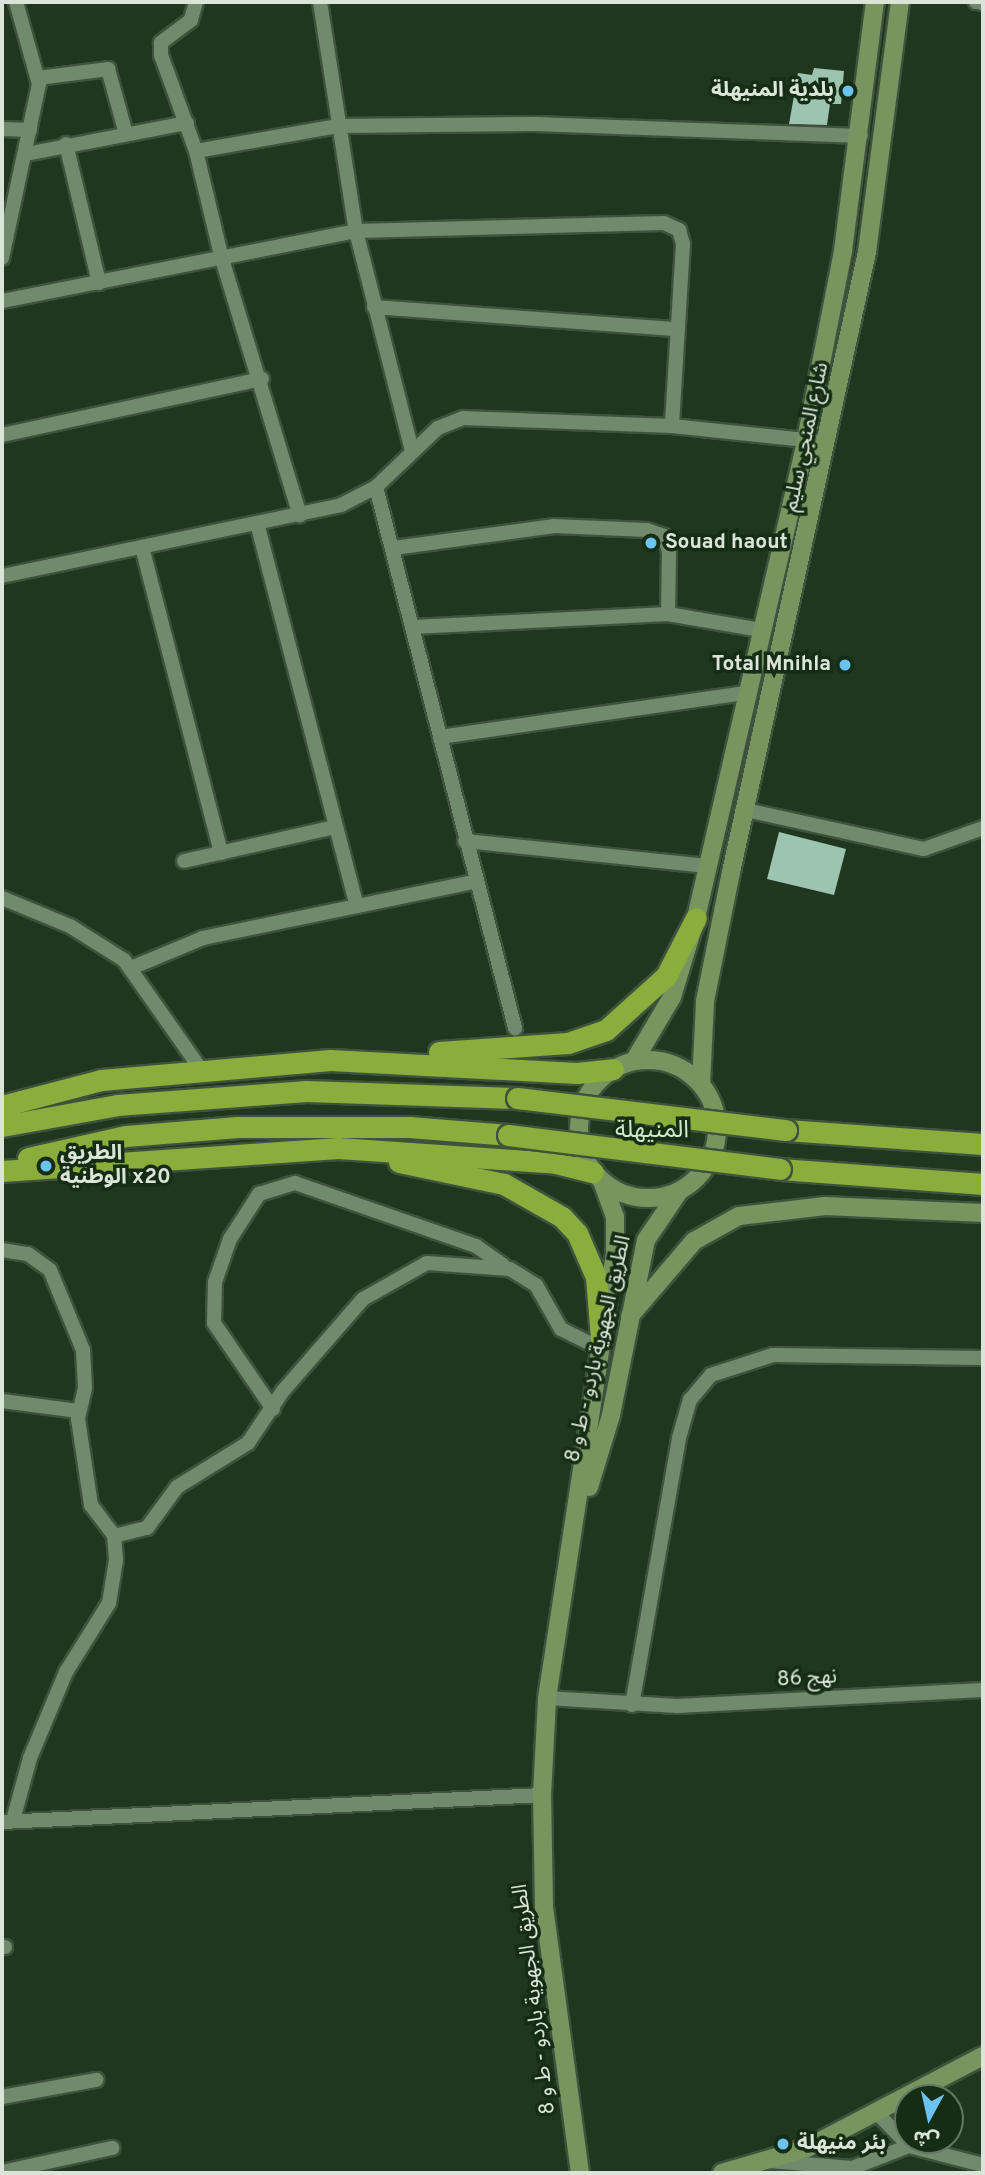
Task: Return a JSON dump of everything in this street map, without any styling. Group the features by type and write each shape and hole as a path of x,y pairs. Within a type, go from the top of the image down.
{"highway":[{"path":"2,1105 102,1080 200,1068 568,1042 606,1030 666,976 696,918"},
{"path":"330,1060 577,1073 614,1069"},
{"path":"2,1126 117,1105 306,1091 517,1098 786,1130 983,1144"},
{"path":"2,1164 126,1136 238,1127 409,1127 508,1135 780,1169 983,1184"},
{"path":"297,1150 455,1173 535,1197 577,1233 589,1253 601,1296 600,1343"},
{"path":"2,1171 297,1150 449,1154 597,1176"}],"main road":[{"name":"شارع المنجي سليم","path":"634,1061 672,997 696,918 806,440 860,136 875,2"},
{"name":"شارع المنجي سليم","path":"701,1084 705,1001 829,444 867,252 900,2"},
{"path":"634,1061 670,1063 701,1084 717,1117 717,1141 709,1163 683,1190 641,1198 597,1176 578,1135 580,1115 592,1089 614,1069 634,1061"},
{"name":"الطريق الجهوية باردو - ط و 8","path":"580,2173 545,1920 542,1795 547,1698 577,1528 600,1343 617,1237 597,1176"},
{"name":"الطريق الجهوية باردو - ط و 8","path":"577,1528 611,1415 646,1240 683,1190"},
{"path":"630,1316 694,1241 739,1216 825,1206 983,1213"},
{"path":"722,2173 770,2161 876,2112 983,2056"}],"street":[{"path":"2,258 7,207 26,154 38,78 16,2"},
{"path":"196,2 191,20 160,49 196,151 222,259 262,379 300,515"},
{"path":"320,2 356,231 412,451"},
{"path":"976,2 983,3"},
{"path":"38,78 108,69 126,134"},
{"path":"26,154 66,144 187,123"},
{"path":"196,151 338,126 548,125 860,136"},
{"path":"2,129 30,130"},
{"path":"66,144 99,283"},
{"path":"2,301 356,231 673,226 683,244 672,426"},
{"path":"374,307 677,329"},
{"path":"2,435 262,379"},
{"path":"2,576 341,505 376,487 438,428 463,418 672,426 829,444"},
{"path":"376,487 394,548 474,882 515,1028"},
{"path":"257,523 356,904"},
{"path":"394,548 554,526 658,533 669,551 668,614"},
{"path":"142,547 221,853"},
{"path":"413,627 668,614 761,630"},
{"path":"440,737 746,693"},
{"path":"746,810 924,849 983,828"},
{"path":"184,861 335,827"},
{"path":"465,841 708,866"},
{"path":"131,968 188,942 356,904 474,882"},
{"path":"2,898 70,926 131,968 200,1068"},
{"path":"273,1409 214,1323 215,1282 230,1238 259,1194 295,1183 476,1245 536,1285 561,1329 600,1343"},
{"path":"2,1250 28,1254 50,1270 83,1350 85,1388 78,1411 91,1505 114,1536 109,1604 66,1672 7,1821 542,1795"},
{"path":"114,1536 147,1528 177,1488 248,1443 273,1409 381,1285 427,1262 510,1269"},
{"path":"632,1705 679,1438 691,1400 711,1375 774,1355 983,1358"},
{"path":"2,1401 78,1411"},
{"name":"نهج 86","path":"547,1698 632,1705 983,1690"},
{"path":"2,2097 96,2080"},
{"path":"876,2112 894,2131"},
{"path":"2,2172 112,2148"},
{"path":"770,2161 852,2171 894,2153"},
{"path":"938,2154 983,2165"}],"building":[{"name":"بلدية المنيهلة","path":"814,68 844,71 841,104 830,104 827,125 789,124 798,73 812,75"},
{"path":"779,832 846,849 834,895 767,879"}],"place":[{"name":"بلدية المنيهلة","path":"848,91"},
{"name":"Souad haout","path":"651,543"},
{"name":"Total Mnihla","path":"845,665"},
{"name":"الطريق الوطنية x20","path":"46,1166"},
{"name":"بئر منيهلة","path":"783,2144"}],"district":[{"name":"المنيهلة","path":"652,1132"}]}
